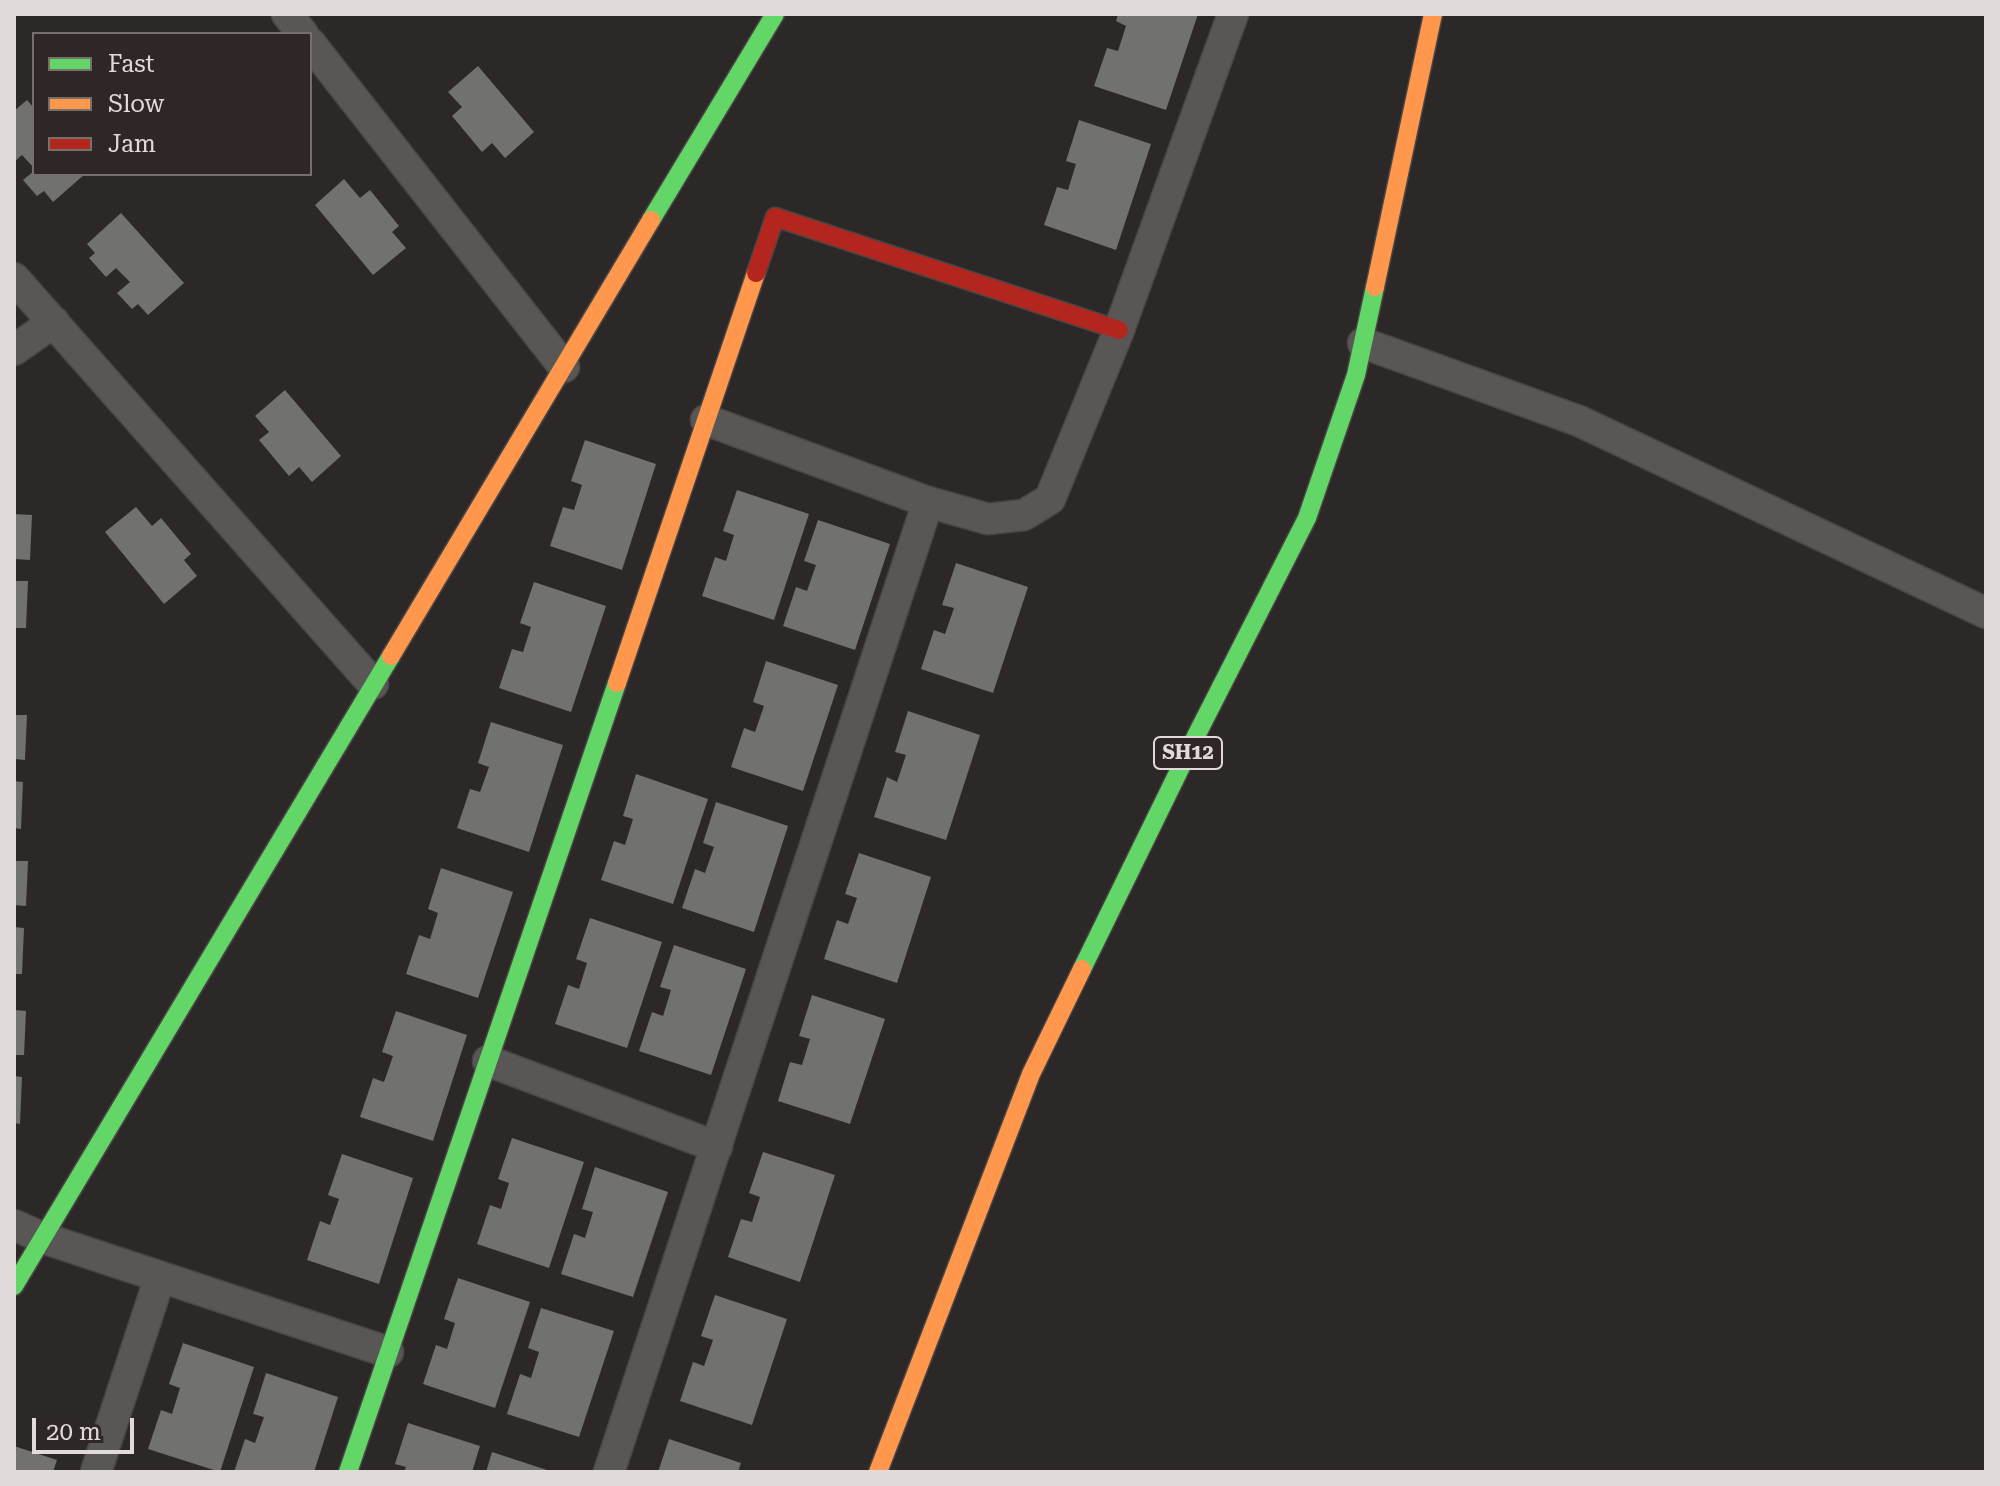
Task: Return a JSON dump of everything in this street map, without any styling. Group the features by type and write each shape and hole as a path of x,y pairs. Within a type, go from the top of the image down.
{"street":[{"path":"287,14 301,32"},
{"path":"14,1286 775,14"},
{"path":"706,420 928,502 988,519 1024,515 1050,499 1119,330 1233,14"},
{"name":"SH12","path":"878,1472 1031,1074 1197,734 1307,518 1356,375 1433,14"},
{"path":"312,46 564,367"},
{"path":"348,1472 775,217 1119,330"},
{"path":"14,278 373,684"},
{"path":"14,350 54,322"},
{"path":"1363,343 1579,421 1986,613"},
{"path":"609,1472 928,502"},
{"path":"488,1061 717,1147"},
{"path":"14,1225 43,1238 388,1352"},
{"path":"96,1472 160,1277"}],"building":[{"path":"1118,14 1198,14 1166,110 1094,86 1107,48 1118,51 1126,26 1116,21"},
{"path":"478,66 534,132 505,158 492,143 482,152 452,116 462,107 448,92"},
{"path":"27,100 32,106 32,166 22,155 14,162 14,111"},
{"path":"1079,120 1151,144 1116,250 1044,225 1057,187 1068,190 1076,164 1066,161"},
{"path":"32,173 32,176 83,176 53,202 44,191 37,196 23,180"},
{"path":"344,179 360,198 370,190 399,226 392,232 406,248 373,275 315,205"},
{"path":"121,213 184,283 148,315 138,304 132,309 117,293 130,282 116,268 106,277 89,258 95,253 87,244"},
{"path":"285,390 341,456 312,482 299,467 289,476 259,440 269,432 255,416"},
{"path":"585,440 656,464 622,570 550,546 563,507 574,510 582,485 571,481"},
{"path":"737,490 809,514 774,620 702,596 715,557 726,561 734,535 723,531"},
{"path":"136,507 152,526 161,518 191,554 184,560 197,576 164,604 105,532"},
{"path":"14,514 32,515 30,560 14,559"},
{"path":"818,520 890,544 855,650 783,626 796,587 807,591 816,565 804,561"},
{"path":"956,563 1028,587 993,693 921,669 934,630 945,634 954,608 942,605"},
{"path":"14,581 28,581 26,628 14,628"},
{"path":"534,582 606,606 571,712 499,688 512,649 523,652 531,627 520,623"},
{"path":"766,661 838,685 803,791 731,767 744,728 755,732 764,706 753,702"},
{"path":"908,711 980,735 946,840 874,817 887,777 897,782 906,755 895,752"},
{"path":"14,715 27,715 25,760 14,759"},
{"path":"491,722 563,745 529,852 457,828 470,789 480,792 489,767 478,763"},
{"path":"636,774 708,799 673,904 601,880 614,841 625,845 633,819 623,816"},
{"path":"14,781 23,782 21,829 14,828"},
{"path":"716,802 788,826 754,932 682,908 695,869 705,873 714,847 703,843"},
{"path":"859,853 931,877 897,983 824,959 837,920 848,924 857,898 845,894"},
{"path":"14,861 28,861 26,906 14,905"},
{"path":"441,868 513,892 478,998 406,974 419,935 430,939 438,913 428,909"},
{"path":"590,918 662,942 627,1048 555,1024 568,985 579,989 587,963 576,959"},
{"path":"14,927 24,928 22,974 14,974"},
{"path":"674,945 746,969 711,1075 639,1051 652,1012 663,1016 671,990 660,987"},
{"path":"812,995 885,1019 850,1124 778,1101 790,1062 802,1065 810,1039 799,1036"},
{"path":"14,1010 26,1011 24,1055 14,1055"},
{"path":"396,1011 467,1035 433,1141 360,1117 373,1078 384,1082 393,1056 382,1052"},
{"path":"14,1076 22,1077 20,1124 14,1123"},
{"path":"512,1138 584,1162 549,1268 477,1244 490,1205 501,1209 509,1183 498,1179"},
{"path":"763,1152 835,1175 800,1282 728,1257 741,1219 752,1222 760,1197 749,1193"},
{"path":"342,1154 413,1178 379,1284 307,1260 320,1221 330,1225 339,1199 328,1195"},
{"path":"595,1167 668,1192 633,1297 561,1274 574,1234 585,1238 593,1212 582,1209"},
{"path":"458,1278 530,1302 495,1408 423,1384 436,1345 447,1349 455,1323 444,1319"},
{"path":"715,1295 787,1319 752,1425 680,1401 693,1362 704,1366 713,1340 701,1336"},
{"path":"541,1308 614,1331 579,1437 507,1414 520,1374 531,1378 539,1352 528,1348"},
{"path":"183,1343 254,1367 220,1472 148,1449 161,1410 172,1414 180,1388 169,1384"},
{"path":"266,1373 338,1397 314,1472 234,1472 245,1439 255,1443 264,1417 253,1414"},
{"path":"408,1423 480,1446 472,1472 404,1472 406,1467 395,1464"},
{"path":"669,1439 741,1463 738,1472 658,1472"},
{"path":"14,1446 57,1460 53,1472 14,1472"},
{"path":"492,1452 550,1471 550,1472 486,1472"}],"traffic: fast":[{"path":"651,220 775,14"},
{"path":"1082,969 1307,518 1356,375 1375,287"},
{"path":"14,1286 391,656"},
{"path":"348,1472 617,683"}],"traffic: slow":[{"path":"1375,287 1433,14"},
{"path":"391,656 651,220"},
{"path":"617,683 756,273"},
{"path":"878,1472 1031,1074 1082,969"}],"traffic: jam":[{"path":"756,273 775,217 1119,330"}]}
